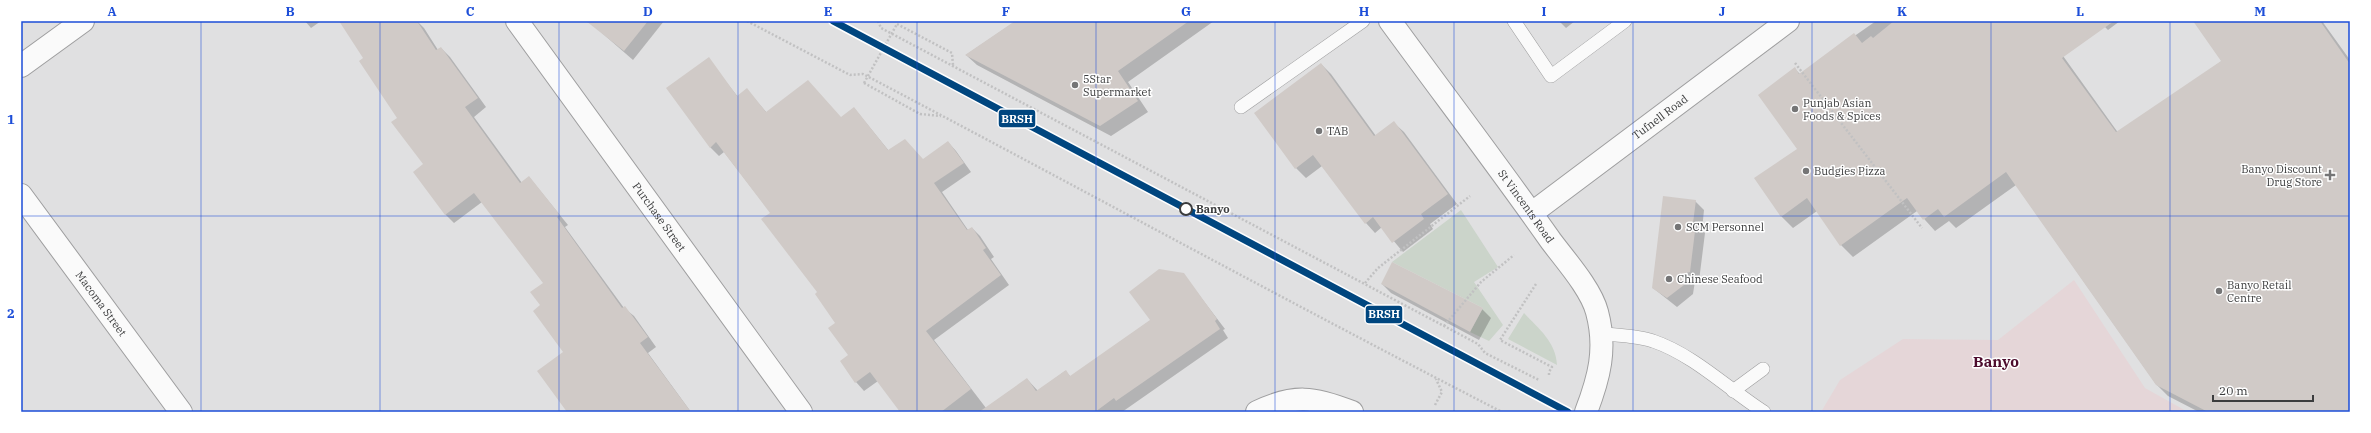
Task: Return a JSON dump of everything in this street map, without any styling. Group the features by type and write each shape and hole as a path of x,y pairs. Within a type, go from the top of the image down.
{"street":[{"path":"21,66 83,21"},
{"name":"Purchase Street","path":"517,21 801,412"},
{"name":"St Vincents Road","path":"1390,21 1532,213 1592,299 1602,334 1603,349 1599,378 1586,412"},
{"name":"Tufnell Road","path":"1532,213 1788,21"},
{"name":"Macoma Street","path":"21,195 181,412"},
{"path":"1258,412 1278,402 1295,399 1321,401 1352,412"}],"lane":[{"path":"1241,107 1363,21"},
{"path":"1514,21 1551,76 1625,21"},
{"path":"1602,334 1632,336 1663,345 1700,367 1764,412"},
{"path":"1733,391 1763,369"}],"path":[{"path":"747,21 850,75 863,74 1436,379 1502,412"},
{"path":"878,21 881,28 1365,283 1478,344 1485,353 1539,380"},
{"path":"943,116 920,114 864,83 897,24 952,53 953,65"},
{"path":"1795,62 1922,228"},
{"path":"1365,283 1378,268 1470,196"},
{"path":"1444,326 1481,282 1514,255"},
{"path":"1536,284 1500,340 1552,367 1549,372 1549,377"},
{"path":"1435,405 1442,392 1436,379"}],"shaded area":[{"path":"1461,210 1498,267 1474,282 1503,325 1489,341 1470,332 1483,308 1392,262"},
{"path":"2074,280 2145,388 2188,412 1821,412 1840,380 1903,339 1998,340"},
{"path":"1524,313 1546,336 1554,349 1557,365 1508,339"}],"building":[{"path":"339,21 417,21 436,50 441,47 478,98 465,107 520,183 529,176 560,215 557,217 622,308 625,306 648,337 640,343 691,412 567,412 537,371 563,352 533,311 540,305 530,292 543,283 474,193 445,215 413,172 423,164 391,122 397,118 359,61 363,58"},
{"path":"586,21 648,21 624,51"},
{"name":"5Star Supermarket","path":"1015,21 1189,21 1118,71 1138,101 1100,126 965,55"},
{"name":"Banyo Retail Centre","path":"1894,21 2114,21 2062,58 2116,132 2221,61 2193,21 2320,21 2350,64 2350,412 2208,412 2156,385 2006,172 1944,217 1938,209 1923,220 1907,198 1840,246 1807,198 1781,217 1754,178 1797,149 1758,95 1795,67 1799,74 1854,33 1862,43 1871,36 1873,38"},
{"path":"709,57 737,96 747,88 766,112 808,80 841,117 854,107 888,150 905,139 923,159 948,141 964,163 934,183 967,230 972,227 986,248 983,250 1001,275 926,331 971,389 941,412 900,412 870,372 855,383 840,361 848,355 828,328 835,323 815,294 817,292 761,219 770,213 716,142 710,148 666,88"},
{"path":"1321,63 1374,136 1394,121 1448,194 1421,214 1424,219 1392,243 1373,217 1365,224 1313,155 1295,169 1254,113"},
{"path":"1663,196 1696,200 1693,223 1696,223 1690,272 1686,273 1684,285 1667,298 1652,288"},
{"path":"1392,262 1483,308 1470,332 1381,284"},
{"path":"1159,269 1184,273 1217,319 1215,321 1220,329 1116,401 1114,398 1095,412 979,412 1027,378 1036,391 1066,370 1070,376 1150,320 1129,292"}],"transit line":[{"name":"BRSH","path":"833,21 1568,412"}],"place":[{"name":"5Star Supermarket","path":"1075,85"},
{"name":"Punjab Asian Foods & Spices","path":"1795,109"},
{"name":"TAB","path":"1319,131"},
{"name":"Budgies Pizza","path":"1806,171"},
{"name":"Banyo Discount Drug Store","path":"2330,175"},
{"name":"Banyo","path":"1186,209"},
{"name":"SCM Personnel","path":"1678,227"},
{"name":"Chinese Seafood","path":"1669,279"},
{"name":"Banyo Retail Centre","path":"2219,291"}],"district":[{"name":"Banyo","path":"1996,361"}]}
